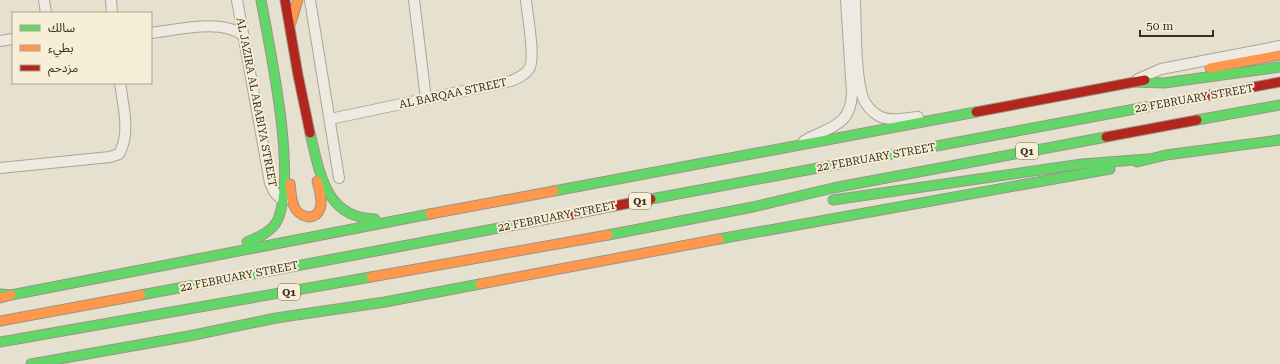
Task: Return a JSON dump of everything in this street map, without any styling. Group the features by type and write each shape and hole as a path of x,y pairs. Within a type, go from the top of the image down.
{"main road":[{"name":"AL JAZIRA AL ARABIYA STREET","path":"226,252 267,232 278,218 282,201 283,170 278,104 262,0"},
{"path":"278,104 285,133 293,204 297,212 309,217 317,214 321,202 308,138 285,0"},
{"path":"290,28 298,0"},
{"path":"0,298 226,252 1280,55"},
{"path":"1134,82 1157,84 1280,67"},
{"name":"22 FEBRUARY STREET","path":"0,321 1280,82"},
{"name":"22 FEBRUARY STREET","path":"0,342 390,275 775,202 833,188 1280,105"},
{"path":"305,113 320,170 331,197 337,205 346,212 366,219 400,219"},
{"path":"775,202 822,201 1082,164 1148,159 1279,140"},
{"path":"31,364 189,336 276,318 385,302 688,244 1070,177 1148,159"},
{"path":"0,294 11,295"}],"street":[{"path":"44,0 46,12"},
{"path":"111,0 112,12"},
{"name":"AL JAZIRA AL ARABIYA STREET","path":"237,0 270,183 275,193 282,201"},
{"path":"310,0 339,178"},
{"path":"414,0 426,99"},
{"name":"AL BARQAA STREET","path":"330,119 511,81 523,75 530,67 532,55 526,0"},
{"path":"794,147 808,138 838,125 850,110 852,93 846,0"},
{"path":"855,0 861,89 863,97 872,110 879,116 887,119 958,116"},
{"path":"218,26 230,20 239,12"},
{"path":"152,33 218,26 234,30 244,36"},
{"path":"0,41 12,39"},
{"path":"1134,82 1146,75 1161,70 1280,46"},
{"path":"0,166 110,157 119,154 125,144 126,129 120,84"}],"traffic: fast":[{"path":"247,242 265,233 276,223 283,199 285,173 280,111 261,0"},
{"path":"1134,82 1164,83 1280,67"},
{"path":"651,199 1189,99"},
{"path":"1197,120 1280,105"},
{"path":"554,191 976,112"},
{"path":"310,133 322,178 335,202 345,211 358,217 375,219"},
{"path":"608,235 753,207 833,188 1106,137"},
{"path":"1137,162 1166,155 1280,140"},
{"path":"833,200 1082,164 1148,159"},
{"path":"719,239 1110,169"},
{"path":"1,294 11,295 430,214"},
{"path":"141,295 547,219"},
{"path":"0,342 371,277"},
{"path":"31,364 189,336 276,318 385,302 480,284"}],"traffic: slow":[{"path":"291,23 298,0"},
{"path":"1210,68 1280,55"},
{"path":"290,184 292,201 296,210 302,215 310,217 314,216 321,206 317,181"},
{"path":"430,214 554,191"},
{"path":"371,277 608,235"},
{"path":"480,284 719,239"},
{"path":"0,298 11,295"},
{"path":"0,321 141,295"}],"traffic: jam":[{"path":"285,0 310,133"},
{"path":"976,112 1145,80"},
{"path":"1189,99 1280,82"},
{"path":"1106,137 1197,120"},
{"path":"547,219 651,199"}]}
